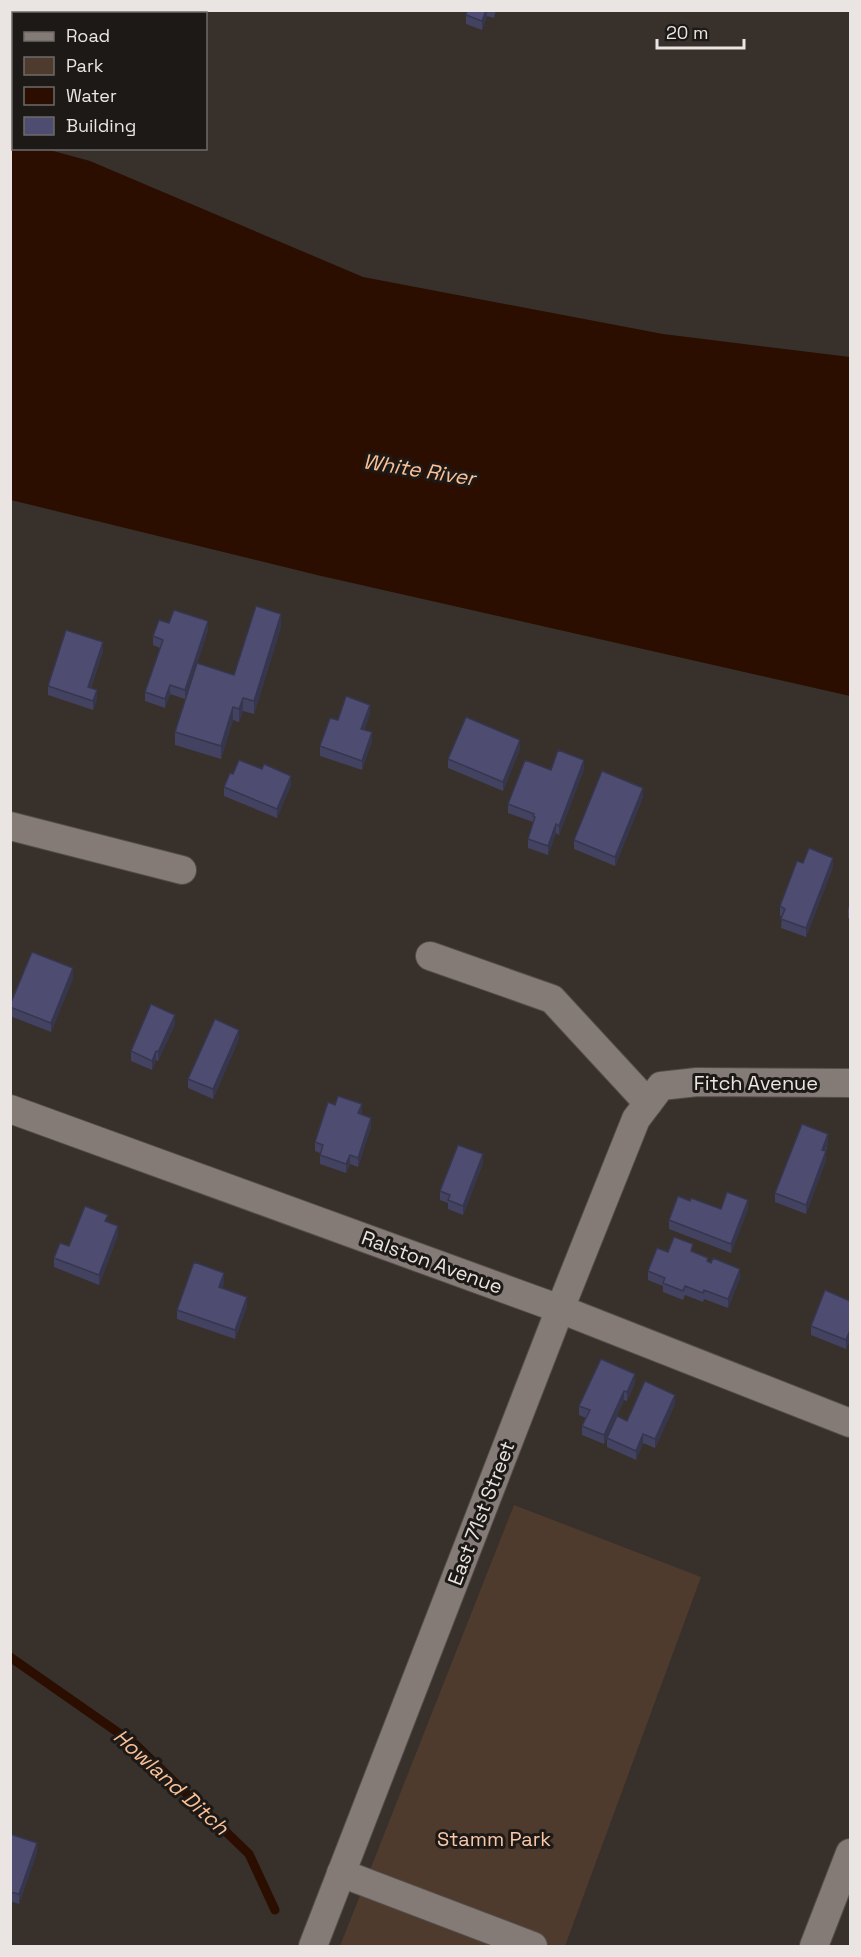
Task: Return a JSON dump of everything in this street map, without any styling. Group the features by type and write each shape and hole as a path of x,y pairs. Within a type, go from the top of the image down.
{"street":[{"path":"10,826 182,870"},
{"path":"430,956 552,999 655,1094"},
{"name":"Fitch Avenue","path":"655,1094 697,1082 850,1083"},
{"name":"East 71st Street","path":"313,1947 560,1308 636,1119 655,1094"},
{"name":"Ralston Avenue","path":"10,1109 560,1308 850,1423"},
{"path":"814,1947 850,1853"},
{"path":"341,1873 533,1947"}],"green space":[{"name":"Stamm Park","path":"514,1505 701,1577 565,1946 340,1946"}],"water":[{"name":"White River","path":"11,138 12,150 50,150 90,161 363,277 663,334 850,357 850,696 317,575 11,500"}],"building":[{"path":"467,10 486,10 482,21 466,15"},
{"path":"256,606 281,614 254,701 243,698 239,709 233,707 221,746 175,732 197,663 234,675"},
{"path":"174,610 208,621 185,690 170,685 165,699 145,692 163,640 153,636 159,620 169,623"},
{"path":"66,630 103,642 88,687 97,690 93,701 48,686"},
{"path":"346,696 370,705 361,729 372,732 362,761 320,746 330,718 338,720"},
{"path":"466,717 520,740 503,782 448,759"},
{"path":"558,750 584,760 559,826 556,824 548,846 528,839 534,814 508,804 525,760 551,770"},
{"path":"239,760 262,769 264,764 291,776 277,809 224,787"},
{"path":"602,771 643,788 615,857 574,840"},
{"path":"809,848 833,858 806,928 781,919 785,909 780,906 797,861 803,863"},
{"path":"32,952 73,968 51,1023 10,1007"},
{"path":"151,1004 175,1015 152,1061 131,1051"},
{"path":"215,1019 239,1030 213,1089 188,1079"},
{"path":"338,1096 362,1104 358,1113 371,1118 358,1158 350,1155 346,1164 320,1155 323,1145 315,1142 328,1102 335,1105"},
{"path":"802,1124 828,1134 822,1150 826,1151 806,1205 775,1193"},
{"path":"458,1145 483,1154 463,1206 448,1200 450,1195 440,1191"},
{"path":"727,1192 748,1200 731,1244 669,1220 678,1196 690,1201 691,1198 721,1209"},
{"path":"85,1206 108,1215 105,1221 118,1226 99,1275 54,1258 60,1243 69,1246"},
{"path":"674,1237 693,1244 691,1251 708,1258 707,1261 711,1263 713,1258 740,1269 728,1299 685,1286 683,1291 663,1283 665,1278 648,1271 657,1248 668,1252"},
{"path":"194,1262 224,1273 219,1287 247,1297 235,1330 177,1310"},
{"path":"825,1290 850,1301 850,1330 846,1340 811,1326"},
{"path":"601,1359 635,1374 627,1392 624,1391 604,1435 582,1426 590,1410 579,1406"},
{"path":"645,1381 675,1395 655,1439 643,1434 636,1451 607,1438 617,1416 627,1421"},
{"path":"10,1834 37,1843 19,1894 10,1892"}],"waterway":[{"name":"Howland Ditch","path":"10,1657 136,1745 249,1854 275,1910"}]}
